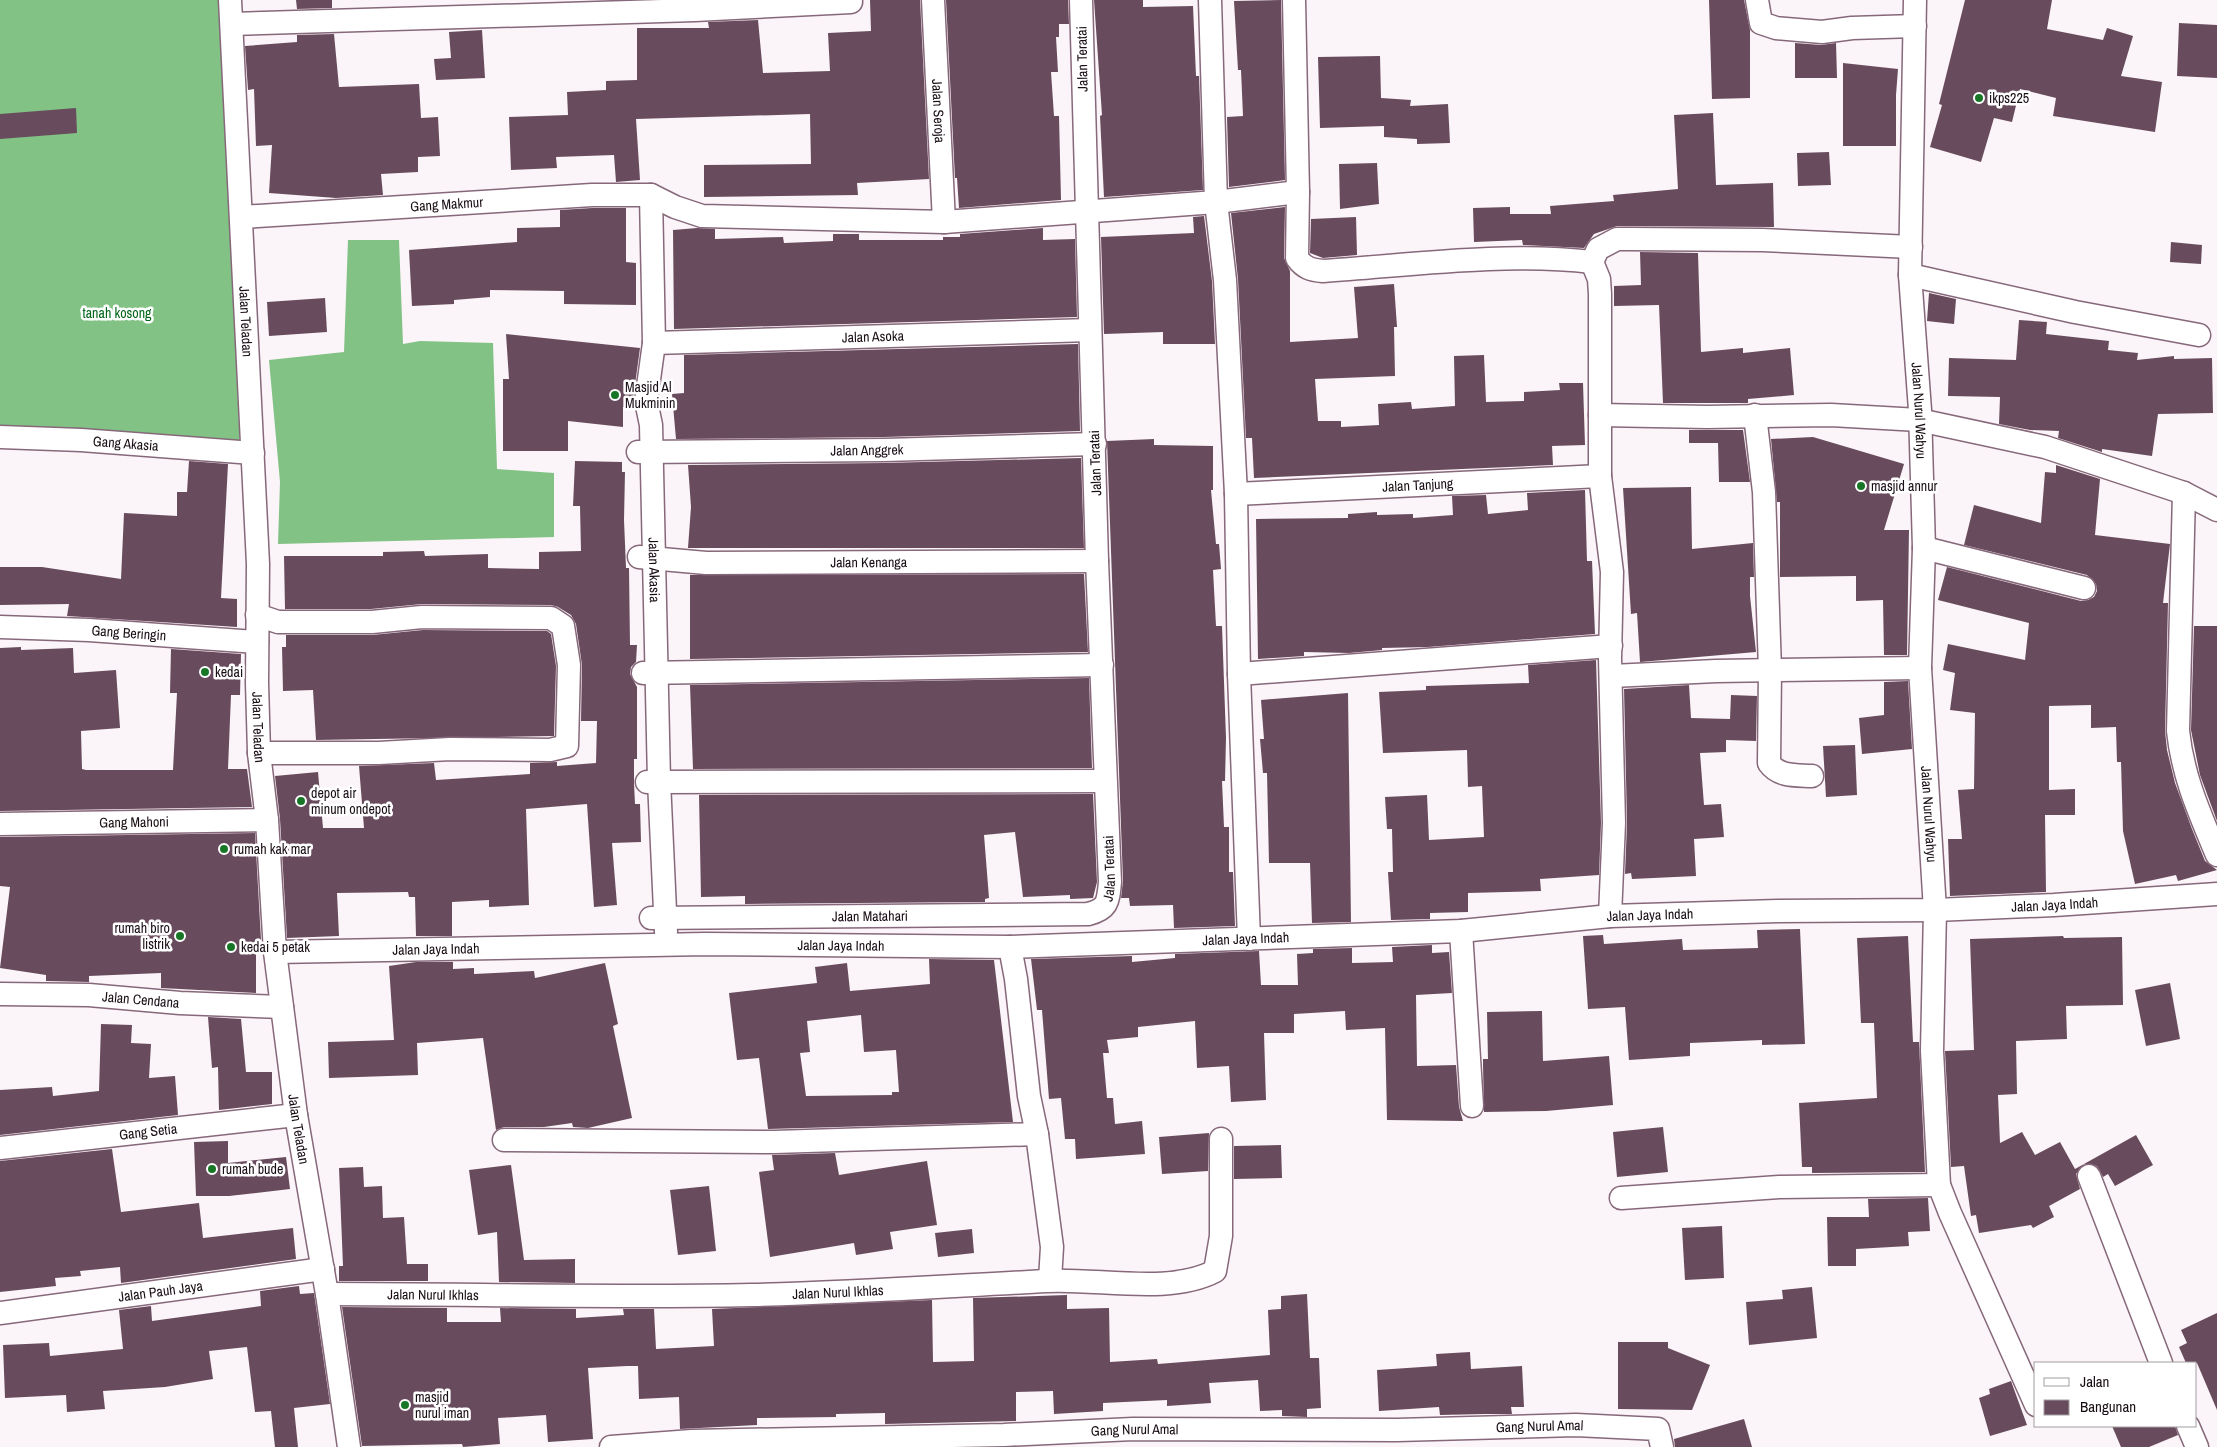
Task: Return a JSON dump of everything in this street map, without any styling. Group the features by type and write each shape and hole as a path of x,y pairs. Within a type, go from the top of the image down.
{"street":[{"name":"Jalan Teladan","path":"230,0 258,564 259,753 267,820 274,952 296,1115 323,1269 350,1447"},
{"name":"Jalan Seroja","path":"934,0 944,222"},
{"name":"Jalan Teratai","path":"1081,0 1097,561 1110,882 1108,900 1100,911 1088,914"},
{"path":"1210,0 1216,202 1225,280 1236,494 1239,674 1250,939"},
{"path":"1294,0 1298,192 1297,258 1310,270 1323,271 1502,260 1560,259 1592,262"},
{"path":"1757,0 1761,23 1776,28 1822,32 1852,28 1915,26"},
{"name":"Jalan Nurul Wahyu","path":"1915,0 1910,275 1919,420 1924,548 1920,668 1935,910 1932,1051 1939,1184 1950,1213 2034,1401"},
{"path":"232,24 695,10 851,2"},
{"path":"651,195 675,207 702,216 944,222 1216,202 1298,192"},
{"name":"Gang Makmur","path":"242,217 592,194 651,195"},
{"name":"Jalan Akasia","path":"651,195 654,343 646,401 638,424 644,452 659,946"},
{"path":"1610,916 1614,823 1611,646 1612,572 1600,476 1600,294 1599,279 1592,262 1598,249 1618,240 1629,239 1762,240 1911,247"},
{"path":"1910,275 2074,312 2198,335"},
{"name":"Jalan Asoka","path":"654,343 1090,330"},
{"name":"Jalan Akasia","path":"644,452 651,425 646,401"},
{"path":"1600,415 1707,417 1831,415 1919,420 2045,447 2184,493 2217,510"},
{"path":"1755,415 1764,492 1770,670 1769,763 1774,770 1781,773 1812,776"},
{"name":"Gang Akasia","path":"0,437 81,440 253,453"},
{"name":"Jalan Anggrek","path":"644,452 884,450 1095,444"},
{"name":"Jalan Tanjung","path":"1236,494 1600,476"},
{"path":"2184,493 2178,731 2181,759 2189,790 2217,855"},
{"path":"1924,548 2084,588"},
{"name":"Jalan Kenanga","path":"647,557 706,563 1097,561"},
{"path":"257,615 278,622 372,622 422,617 552,618 564,626 569,665 567,746 541,751 450,749 379,753 259,753"},
{"name":"Gang Beringin","path":"0,627 89,630 257,642"},
{"path":"1239,674 1611,646"},
{"path":"650,672 1102,665"},
{"path":"1612,676 1770,670 1920,668"},
{"path":"653,782 1105,781"},
{"name":"Gang Mahoni","path":"0,824 267,820"},
{"name":"Jalan Jaya Indah","path":"274,952 659,946 1010,947 1461,932 1610,916 1778,910 1935,910 2054,905 2217,894"},
{"name":"Jalan Matahari","path":"658,917 1088,914"},
{"path":"1461,932 1472,1106"},
{"path":"1010,947 1016,979 1029,1096 1037,1134 1052,1248 1050,1280"},
{"name":"Jalan Cendana","path":"0,994 89,994 180,1003 282,1007"},
{"name":"Gang Setia","path":"0,1148 296,1115"},
{"path":"504,1140 774,1142 1037,1134"},
{"name":"Jalan Nurul Ikhlas","path":"327,1294 546,1297 753,1295 954,1287 1050,1280 1146,1284 1201,1278 1215,1271 1221,1236 1222,1140"},
{"path":"2089,1176 2161,1362"},
{"path":"1621,1198 1779,1187 1939,1184"},
{"name":"Jalan Pauh Jaya","path":"0,1313 323,1269"},
{"name":"Gang Nurul Amal","path":"611,1447 692,1441 1004,1435 1133,1429 1388,1430 1576,1425 1660,1438"},
{"path":"2188,1427 2197,1447"}],"green space":[{"name":"tanah kosong","path":"0,0 219,0 240,446 0,433"},
{"path":"348,240 399,240 403,344 420,341 493,343 497,469 554,473 554,537 278,544 280,482 269,360 344,352"}],"building":[{"path":"296,0 332,0 332,8 297,9"},
{"path":"870,0 920,0 929,179 857,183 858,195 704,197 704,165 811,164 810,114 636,119 640,180 616,182 614,155 556,157 557,168 511,170 509,117 568,115 567,92 606,90 606,81 637,80 637,28 709,28 708,22 758,20 763,73 830,71 828,33 871,31"},
{"path":"946,0 1068,0 1069,24 1059,24 1059,37 1056,37 1058,72 1051,72 1054,116 1059,116 1061,200 959,208 957,178 955,178"},
{"path":"1094,0 1143,0 1143,7 1193,6 1196,76 1199,76 1203,190 1104,197 1100,116 1102,115"},
{"path":"1281,0 1285,180 1229,187 1227,117 1243,116 1241,70 1238,70 1234,1"},
{"path":"1709,0 1744,0 1750,30 1750,98 1712,99"},
{"path":"1965,0 2052,0 2047,29 2103,40 2107,28 2133,36 2121,76 2162,82 2155,132 2053,116 2056,98 2020,89 2012,122 1994,118 1981,162 1930,147 1942,105 1939,104"},
{"path":"2179,23 2217,25 2217,78 2177,76"},
{"path":"482,30 485,78 436,80 434,59 451,58 449,32"},
{"path":"334,34 339,87 419,84 421,118 438,117 440,156 418,157 418,172 381,174 383,195 336,198 269,193 272,145 256,146 254,89 248,90 245,46 297,42 297,35"},
{"path":"1795,43 1821,45 1836,43 1837,78 1795,78"},
{"path":"1380,56 1381,98 1411,100 1410,106 1448,104 1450,143 1417,144 1417,139 1384,137 1384,126 1320,128 1318,57"},
{"path":"1843,63 1898,69 1896,146 1843,146"},
{"path":"76,108 77,133 0,139 0,114"},
{"path":"1713,113 1716,185 1773,183 1774,227 1617,226 1594,234 1584,248 1523,245 1522,240 1474,242 1473,208 1510,207 1510,214 1551,214 1550,206 1614,201 1613,195 1678,189 1674,115"},
{"path":"1829,152 1831,185 1798,186 1797,153"},
{"path":"1377,163 1379,204 1340,209 1339,164"},
{"path":"1285,207 1284,258 1290,271 1290,342 1358,338 1354,287 1394,284 1397,327 1394,327 1395,376 1315,379 1318,421 1341,421 1341,427 1379,425 1378,404 1411,402 1412,409 1455,406 1454,356 1484,355 1486,402 1524,401 1524,392 1560,390 1559,383 1583,383 1585,445 1552,446 1553,465 1254,478 1252,438 1246,438 1238,279 1231,213"},
{"path":"626,208 626,262 636,263 636,305 564,304 564,291 490,290 490,297 454,300 454,304 412,306 409,250 517,242 517,228 560,227 560,210"},
{"path":"1204,216 1212,281 1215,344 1163,344 1163,332 1104,334 1101,237 1194,233 1193,217"},
{"path":"1356,217 1357,255 1323,258 1310,253 1311,219"},
{"path":"1043,228 1043,240 1075,239 1077,317 674,329 673,230 715,229 715,239 783,237 784,243 833,241 833,234 859,234 859,240 943,240 943,237 960,237 960,234"},
{"path":"2171,242 2202,245 2201,264 2170,262"},
{"path":"1640,252 1698,253 1701,352 1743,348 1743,353 1790,348 1794,395 1748,399 1748,403 1663,403 1659,305 1614,306 1614,286 1641,285"},
{"path":"1929,293 1956,299 1954,324 1927,321"},
{"path":"325,298 327,332 269,336 267,302"},
{"path":"2019,320 2047,322 2046,334 2109,341 2108,350 2138,353 2137,360 2174,356 2174,359 2212,358 2213,413 2158,414 2152,456 2102,449 2102,452 2058,438 2059,431 2030,430 1999,424 2000,397 1948,396 1949,358 2016,360"},
{"path":"506,334 640,348 633,399 634,408 623,407 623,427 568,421 568,451 503,451 503,379 509,379"},
{"path":"1078,344 1080,431 884,437 676,439 672,394 684,393 684,355"},
{"path":"1689,430 1743,430 1750,482 1719,482 1718,443 1689,443"},
{"path":"1813,437 1904,464 1884,530 1909,530 1907,655 1884,655 1883,600 1856,601 1856,576 1780,577 1780,502 1777,502 1771,439"},
{"path":"1154,439 1154,445 1213,446 1213,490 1211,490 1216,544 1219,544 1221,569 1213,570 1216,626 1222,626 1226,738 1225,781 1222,781 1224,827 1229,827 1229,872 1233,872 1235,926 1174,928 1173,905 1130,906 1129,898 1121,898 1123,881 1107,441"},
{"path":"1081,458 1084,548 688,548 691,507 688,465"},
{"path":"189,461 228,464 221,598 237,599 237,627 67,616 69,604 0,605 0,567 42,567 121,579 124,513 177,516 177,492 187,492"},
{"path":"575,461 622,462 622,472 625,472 624,520 626,568 629,568 630,645 637,645 636,662 631,667 630,674 637,687 637,759 634,759 634,783 635,804 640,804 641,842 612,843 617,905 594,907 587,804 526,809 529,905 489,907 489,900 452,902 452,936 416,936 415,897 409,897 408,892 337,893 339,936 287,938 280,819 275,776 318,772 323,828 364,828 359,766 434,763 436,780 530,774 530,763 557,762 557,766 596,763 597,721 581,721 582,665 576,624 571,615 558,607 551,605 422,604 371,609 285,609 284,556 383,556 383,552 424,551 425,556 488,554 488,568 539,569 539,552 581,551 580,506 573,506"},
{"path":"2056,465 2100,479 2095,535 2170,544 2163,603 2168,603 2165,731 2167,750 2175,783 2205,861 2217,870 2178,881 2176,875 2135,884 2123,831 2121,762 2117,762 2116,727 2091,728 2091,705 2049,706 2049,790 2075,789 2075,815 2045,815 2046,892 1950,896 1948,839 1962,839 1958,790 1974,789 1975,713 1950,710 1955,673 1943,670 1948,644 2025,660 2029,623 1938,600 1947,567 2081,601 2094,597 2097,591 2096,584 2087,575 1964,545 1974,505 2041,523 2045,472 2056,473"},
{"path":"1691,487 1692,549 1753,543 1754,577 1750,577 1750,596 1756,652 1640,662 1637,613 1631,614 1623,488"},
{"path":"1585,490 1587,561 1592,561 1595,634 1428,647 1382,648 1382,650 1349,653 1304,652 1304,656 1258,659 1256,519 1348,518 1348,514 1377,512 1377,515 1413,514 1413,518 1453,515 1452,496 1486,495 1488,514 1528,510 1527,493"},
{"path":"1084,574 1088,652 690,659 690,575"},
{"path":"2194,626 2217,626 2217,821 2200,775 2191,730"},
{"path":"423,630 547,631 551,634 556,666 554,736 316,740 313,690 283,691 282,647 286,647 286,635 372,635"},
{"path":"21,647 21,650 73,648 74,673 116,670 120,728 81,731 82,769 86,770 173,770 177,693 170,693 171,649 241,654 240,695 231,695 228,769 247,769 252,807 0,811 0,648"},
{"path":"1596,660 1601,823 1599,875 1540,879 1541,891 1468,893 1468,912 1430,913 1430,919 1391,920 1388,872 1393,872 1392,829 1387,829 1385,797 1427,795 1429,840 1484,837 1482,786 1468,787 1467,750 1383,753 1379,692 1426,690 1426,686 1529,683 1528,665"},
{"path":"1089,678 1092,768 693,769 690,685"},
{"path":"1908,681 1912,749 1862,754 1859,718 1884,715 1884,682"},
{"path":"1689,685 1691,718 1730,719 1731,695 1757,696 1756,741 1726,740 1726,752 1700,753 1704,805 1721,804 1724,837 1694,839 1696,876 1632,879 1631,873 1625,874 1627,823 1624,689"},
{"path":"1348,693 1351,922 1312,923 1310,863 1269,863 1267,773 1263,773 1260,739 1264,739 1261,700"},
{"path":"1855,745 1857,795 1826,797 1823,746"},
{"path":"1093,794 1097,882 1093,898 1070,899 1070,895 1023,897 1015,832 984,835 989,898 985,899 985,902 745,904 745,896 701,897 699,795"},
{"path":"255,833 261,940 256,940 256,993 161,988 161,973 89,976 89,982 46,981 46,975 0,968 10,887 0,886 0,837"},
{"path":"1800,929 1805,1044 1762,1045 1762,1040 1690,1043 1690,1056 1629,1060 1625,1007 1588,1009 1583,936 1603,935 1604,944 1682,939 1683,950 1758,948 1757,930"},
{"path":"1908,936 1913,1042 1919,1042 1925,1172 1812,1173 1812,1167 1802,1167 1799,1103 1877,1098 1874,1023 1861,1023 1857,938"},
{"path":"2063,936 2064,938 2122,937 2123,1005 2066,1006 2067,1039 2016,1041 2017,1094 1998,1095 2000,1143 2022,1132 2035,1155 2060,1142 2075,1169 2084,1164 2076,1174 2080,1189 2049,1206 2054,1217 2033,1228 2031,1225 1979,1233 1976,1215 1971,1216 1964,1166 1951,1167 1945,1051 1974,1050 1970,939"},
{"path":"1432,945 1432,953 1449,952 1452,993 1416,995 1417,1066 1456,1065 1459,1107 1463,1121 1387,1120 1385,1028 1346,1030 1345,1011 1294,1014 1294,1033 1264,1033 1266,1100 1231,1102 1229,1066 1197,1068 1195,1021 1138,1027 1138,1037 1107,1040 1109,1053 1103,1053 1107,1098 1113,1098 1115,1124 1142,1121 1145,1154 1076,1159 1075,1139 1065,1139 1061,1098 1049,1099 1042,1010 1037,1010 1031,959 1132,956 1132,962 1175,958 1175,954 1259,951 1261,985 1298,985 1297,954 1313,953 1313,949 1352,948 1352,963 1393,962 1392,947"},
{"path":"929,959 994,960 1013,1122 768,1129 759,1058 737,1060 729,993 817,983 815,967 847,963 850,991 930,984","holes":["861,1015 864,1052 896,1050 899,1092 892,1092 892,1095 806,1096 800,1053 810,1052 807,1021"]},
{"path":"416,962 453,962 453,969 474,968 474,974 534,971 535,978 605,963 618,1024 613,1026 632,1118 588,1128 573,1127 572,1123 544,1127 504,1127 496,1130 483,1038 417,1043 418,1075 329,1078 328,1042 394,1040 389,966"},
{"path":"2170,983 2180,1039 2146,1046 2135,990"},
{"path":"1542,1011 1543,1061 1609,1056 1613,1105 1546,1111 1484,1112 1483,1059 1488,1059 1487,1012"},
{"path":"208,1017 241,1019 246,1072 272,1072 272,1104 219,1110 218,1067 212,1068"},
{"path":"101,1024 132,1025 131,1043 151,1044 149,1078 175,1076 178,1115 0,1135 0,1090 52,1087 53,1096 99,1091"},
{"path":"1663,1127 1668,1172 1617,1177 1613,1132"},
{"path":"1209,1133 1208,1171 1162,1174 1159,1137"},
{"path":"2136,1135 2153,1165 2115,1186 2108,1174 2103,1177 2097,1166 2084,1164"},
{"path":"228,1141 228,1163 286,1157 290,1189 229,1196 196,1196 194,1142"},
{"path":"1281,1145 1282,1178 1234,1179 1234,1146"},
{"path":"112,1149 121,1212 199,1203 203,1238 293,1228 296,1259 121,1283 120,1267 80,1271 81,1276 55,1278 56,1286 0,1292 0,1161"},
{"path":"835,1153 839,1175 927,1161 937,1225 890,1232 893,1249 856,1255 854,1243 770,1257 759,1172 774,1170 772,1155"},
{"path":"511,1165 524,1260 575,1259 575,1283 499,1282 497,1232 478,1235 469,1170"},
{"path":"363,1167 364,1187 382,1186 383,1218 404,1217 407,1264 428,1264 428,1281 339,1281 339,1266 343,1266 339,1168"},
{"path":"709,1186 716,1251 678,1255 670,1190"},
{"path":"1928,1198 1930,1231 1908,1232 1909,1246 1856,1249 1856,1266 1828,1266 1827,1217 1869,1217 1868,1199"},
{"path":"1722,1226 1724,1278 1685,1280 1682,1228"},
{"path":"972,1229 974,1253 938,1257 935,1233"},
{"path":"299,1286 300,1294 314,1293 330,1404 294,1408 298,1447 275,1447 271,1411 255,1412 247,1347 209,1351 213,1379 165,1387 103,1391 105,1409 67,1412 66,1395 5,1398 3,1345 49,1343 50,1356 123,1349 119,1310 151,1306 152,1321 261,1306 260,1291"},
{"path":"1812,1287 1817,1338 1749,1345 1746,1302 1783,1299 1782,1290"},
{"path":"1307,1294 1310,1358 1319,1358 1321,1408 1307,1409 1307,1417 1282,1416 1282,1410 1260,1411 1258,1380 1209,1383 1211,1403 1167,1406 1167,1400 1103,1403 1103,1411 1054,1414 1053,1391 1016,1392 1016,1421 885,1424 885,1413 836,1414 836,1417 757,1418 757,1425 680,1429 679,1397 639,1399 638,1366 627,1366 588,1368 593,1439 548,1442 546,1415 498,1418 500,1444 463,1447 462,1444 362,1446 342,1307 447,1308 447,1322 501,1322 500,1308 576,1309 576,1318 624,1315 623,1309 654,1309 656,1349 714,1346 712,1309 932,1300 933,1362 974,1361 973,1298 1067,1295 1067,1309 1109,1308 1110,1362 1157,1359 1158,1364 1270,1355 1268,1310 1281,1309 1281,1296"},
{"path":"2217,1313 2217,1410 2197,1362 2186,1362 2179,1347 2187,1343 2181,1330"},
{"path":"1618,1342 1668,1342 1668,1348 1710,1365 1692,1410 1618,1409"},
{"path":"1470,1352 1471,1369 1522,1366 1524,1407 1511,1407 1512,1414 1440,1415 1439,1407 1379,1411 1377,1370 1437,1366 1436,1354"},
{"path":"2011,1381 2027,1425 1990,1436 1979,1398 1990,1394 1989,1389"},
{"path":"1744,1419 1752,1447 1675,1447 1674,1439"},
{"path":"2112,1427 2175,1427 2178,1435 2149,1447 2121,1447"}],"place":[{"name":"ikps225","path":"1979,98"},
{"name":"Masjid Al Mukminin","path":"615,395"},
{"name":"masjid annur","path":"1861,486"},
{"name":"kedai","path":"205,672"},
{"name":"depot air minum ondepot","path":"301,801"},
{"name":"rumah kak mar","path":"224,849"},
{"name":"rumah biro listrik","path":"180,936"},
{"name":"kedai 5 petak","path":"231,947"},
{"name":"rumah bude","path":"212,1169"},
{"name":"masjid nurul iman","path":"405,1405"}]}
